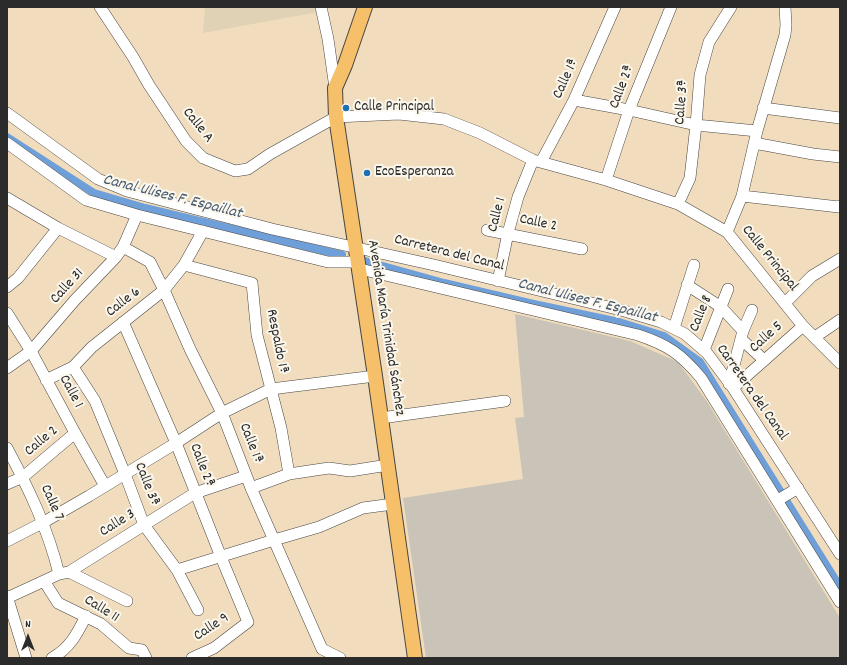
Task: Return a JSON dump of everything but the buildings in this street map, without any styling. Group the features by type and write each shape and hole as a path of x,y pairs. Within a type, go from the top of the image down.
{"main road":[{"name":"Avenida María Trinidad Sánchez","path":"365,7 345,65 335,88 336,117 376,376 415,658"}],"street":[{"name":"Calle A","path":"100,7 186,141 203,158 235,171 248,169 270,154 336,117"},
{"path":"321,7 328,38 335,88"},
{"name":"Calle 1ª","path":"537,161 574,100 616,7"},
{"name":"Calle 2ª","path":"606,180 630,110 671,7"},
{"name":"Calle 3ª","path":"678,204 690,178 700,75 709,42 731,7"},
{"path":"727,232 742,196 756,131 784,35 786,25 785,7"},
{"path":"574,100 630,110 696,125 756,131"},
{"path":"763,108 840,118"},
{"name":"Carretera del Canal","path":"7,113 92,176 126,190 272,229 356,247 621,310 661,322 674,328 685,334 704,350 731,386 795,490 840,554"},
{"name":"Calle Principal","path":"336,117 399,114 444,119 480,133 537,161 606,180 678,204 727,232 803,326 840,363"},
{"path":"7,143 86,200 137,215 328,262 359,266 638,335 659,342 676,352 701,378 779,499 840,602"},
{"path":"754,143 813,154 840,157"},
{"name":"Calle 1","path":"498,281 508,233 518,197 537,161"},
{"path":"742,196 840,206"},
{"path":"7,198 58,228 116,257"},
{"name":"Calle 31","path":"7,368 31,351 75,300 116,257 137,215"},
{"path":"7,287 18,278 58,228"},
{"name":"Calle 2","path":"487,230 508,233 582,250"},
{"name":"Calle 6","path":"46,380 73,367 92,347 164,290 184,265 203,231"},
{"name":"Calle 1ª","path":"122,247 150,262 190,349 222,413 251,488 322,649 340,658"},
{"path":"784,303 812,276 840,259"},
{"name":"Respaldo 1ª","path":"184,265 252,283 257,335 281,428 289,474"},
{"path":"674,328 694,265"},
{"path":"687,285 722,307 742,335 764,360"},
{"name":"Calle 8","path":"704,350 728,290"},
{"path":"731,386 742,335 752,310"},
{"name":"Calle 1","path":"7,313 31,351 105,486"},
{"path":"815,338 840,320"},
{"name":"Calle 2ª","path":"123,322 176,443 248,622"},
{"name":"Calle 5","path":"731,386 803,326"},
{"name":"Calle 3ª","path":"73,367 95,401 144,525 177,570 198,610"},
{"path":"7,541 44,522 105,486 222,413 271,389 376,376"},
{"path":"381,418 505,402"},
{"name":"Calle 2","path":"7,484 23,477 75,433"},
{"name":"Calle 7","path":"7,448 23,477 44,522 53,549 64,573"},
{"path":"251,488 289,474 329,468 350,471 388,465"},
{"name":"Calle 3","path":"7,597 64,573 195,493 246,476"},
{"path":"779,499 795,490"},
{"path":"177,570 221,558 319,527 363,508 393,504"},
{"path":"64,573 127,601"},
{"name":"Calle 11","path":"44,581 58,603 101,624 129,648 142,650 146,658"},
{"path":"7,597 26,658"},
{"path":"52,658 62,652 76,636 86,616"},
{"name":"Calle 9","path":"192,658 214,648 248,622"}],"shaded area":[{"path":"205,7 317,7 318,12 203,33"},
{"path":"515,314 630,341 678,362 706,400 840,618 840,658 426,658 403,498 523,479 515,418 524,417"}],"waterway":[{"name":"Canal Ulises F. Espaillat","path":"7,137 94,193 145,208 342,255"},
{"name":"Canal Ulises F. Espaillat","path":"365,261 444,283 619,322 664,336 700,362 840,587"}],"place":[{"name":"Calle Principal","path":"346,108"},
{"name":"EcoEsperanza","path":"367,173"}]}
